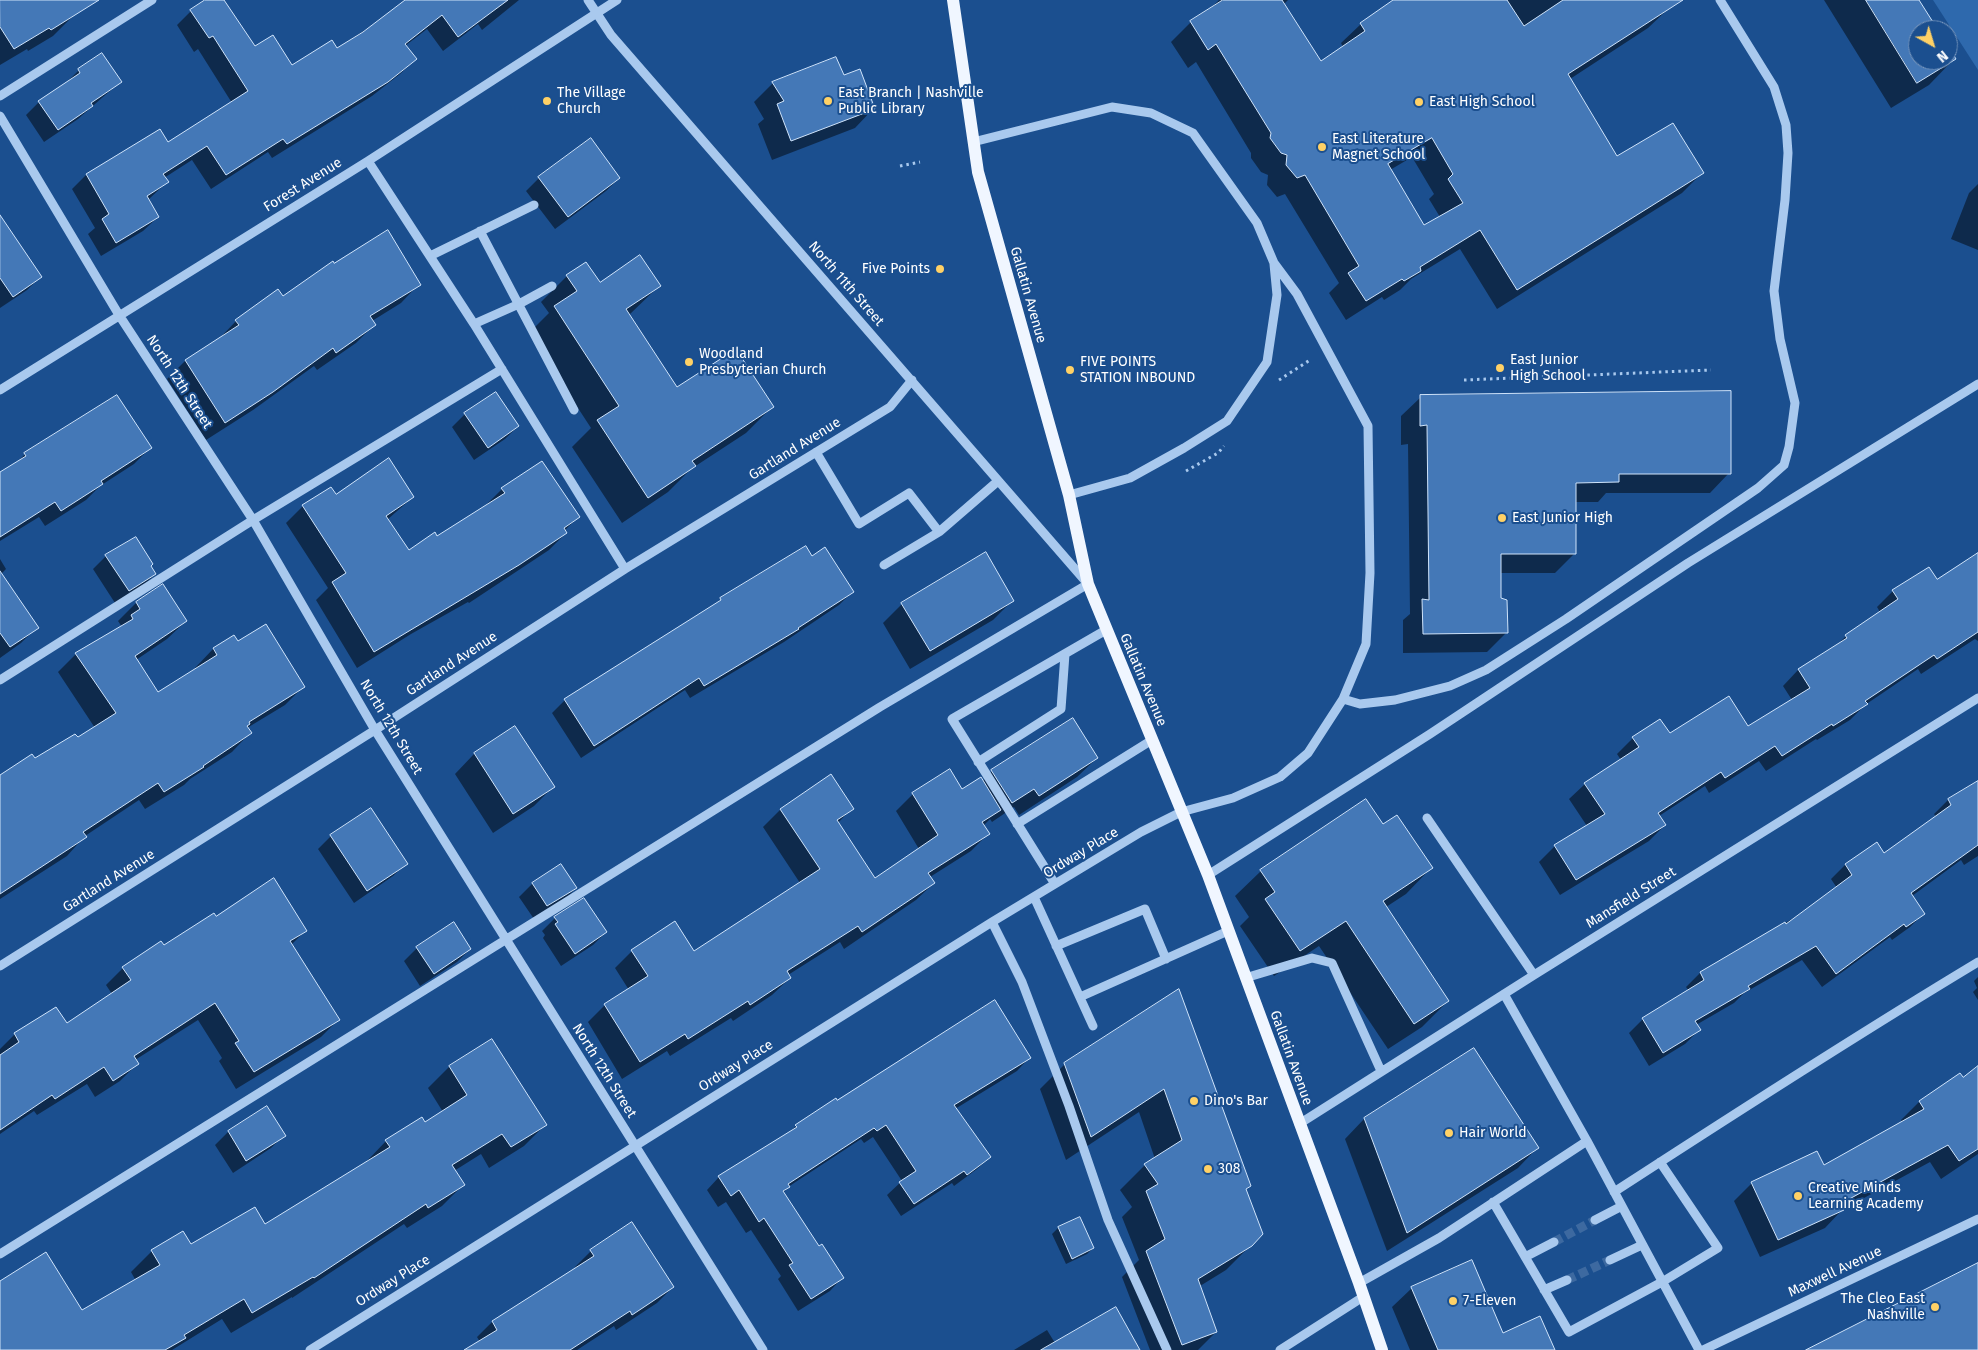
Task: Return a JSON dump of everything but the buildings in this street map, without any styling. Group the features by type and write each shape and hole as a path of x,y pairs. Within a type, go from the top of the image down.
{"main road":[{"name":"Gallatin Avenue","path":"953,0 978,172 1069,495 1088,584 1208,874 1382,1350"}],"street":[{"path":"0,96 139,3 152,0"},
{"name":"North 11th Street","path":"588,0 611,35 1088,584"},
{"name":"Forest Avenue","path":"0,390 368,161 617,0"},
{"path":"1343,700 1360,704 1395,700 1450,686 1486,670 1566,619 1758,488 1784,465 1789,447 1795,403 1780,339 1774,290 1785,200 1788,152 1786,125 1774,87 1720,0"},
{"path":"973,142 1112,107 1151,113 1193,134 1257,223 1274,263 1277,295 1267,362 1227,420 1184,448 1130,478 1069,495"},
{"name":"North 12th Street","path":"0,116 119,315 253,520 375,730 763,1350"},
{"path":"368,161 502,368 626,569"},
{"path":"430,256 534,205"},
{"path":"480,231 574,410"},
{"name":"Ordway Place","path":"310,1350 634,1145 992,922 1141,832 1181,812 1233,798 1280,776 1308,752 1343,700 1366,644 1370,573 1368,426 1297,294 1274,263"},
{"path":"474,324 552,286"},
{"path":"0,680 253,520 502,368"},
{"name":"Gartland Avenue","path":"0,966 375,730 626,569 890,407 912,380"},
{"path":"1208,874 1430,734 1688,563 1978,384"},
{"path":"816,452 859,524 909,493 939,532"},
{"path":"884,565 939,532 998,481"},
{"path":"0,1254 880,707 1088,584"},
{"path":"1055,884 952,719 1106,630"},
{"path":"978,762 1061,709 1065,654"},
{"name":"Mansfield Street","path":"1299,1124 1978,698"},
{"path":"1017,824 1152,740"},
{"path":"1427,818 1534,975"},
{"path":"1034,897 1093,1026"},
{"path":"1056,946 1145,909 1166,959"},
{"path":"992,922 1022,982 1069,1106 1108,1220 1167,1350"},
{"path":"1080,997 1228,931"},
{"path":"1245,978 1312,958 1332,963 1382,1071"},
{"path":"1614,1192 1888,1016 1978,962"},
{"path":"1504,994 1587,1141 1698,1350"},
{"path":"1359,1283 1440,1238 1587,1141"},
{"path":"1493,1202 1569,1332 1662,1282 1718,1248 1660,1162"},
{"path":"1595,1220 1622,1206"},
{"name":"Maxwell Avenue","path":"1703,1350 1978,1219"},
{"path":"1525,1257 1554,1242"},
{"path":"1610,1260 1642,1244"},
{"path":"1544,1290 1567,1280"},
{"path":"1283,1349 1363,1297"}],"path":[{"path":"900,166 920,162"},
{"path":"1276,381 1310,360"},
{"path":"1464,380 1711,370"}],"shaded area":[{"path":"1933,0 1978,0 1978,70 1958,39 1958,20 1946,20"}],"tunnel":[{"path":"1554,1242 1595,1220"},
{"path":"1567,1280 1610,1260"}],"place":[{"name":"The Village Church","path":"547,101"},
{"name":"East Branch | Nashville Public Library","path":"828,101"},
{"name":"East High School","path":"1419,102"},
{"name":"East Literature Magnet School","path":"1322,147"},
{"name":"Five Points","path":"940,269"},
{"name":"Woodland Presbyterian Church","path":"689,362"},
{"name":"East Junior High School","path":"1500,368"},
{"name":"FIVE POINTS STATION INBOUND","path":"1070,370"},
{"name":"East Junior High","path":"1502,518"},
{"name":"Dino's Bar","path":"1194,1101"},
{"name":"Hair World","path":"1449,1133"},
{"name":"308","path":"1208,1169"},
{"name":"Creative Minds Learning Academy","path":"1798,1196"},
{"name":"7-Eleven","path":"1453,1301"},
{"name":"The Cleo East Nashville","path":"1935,1307"}]}
